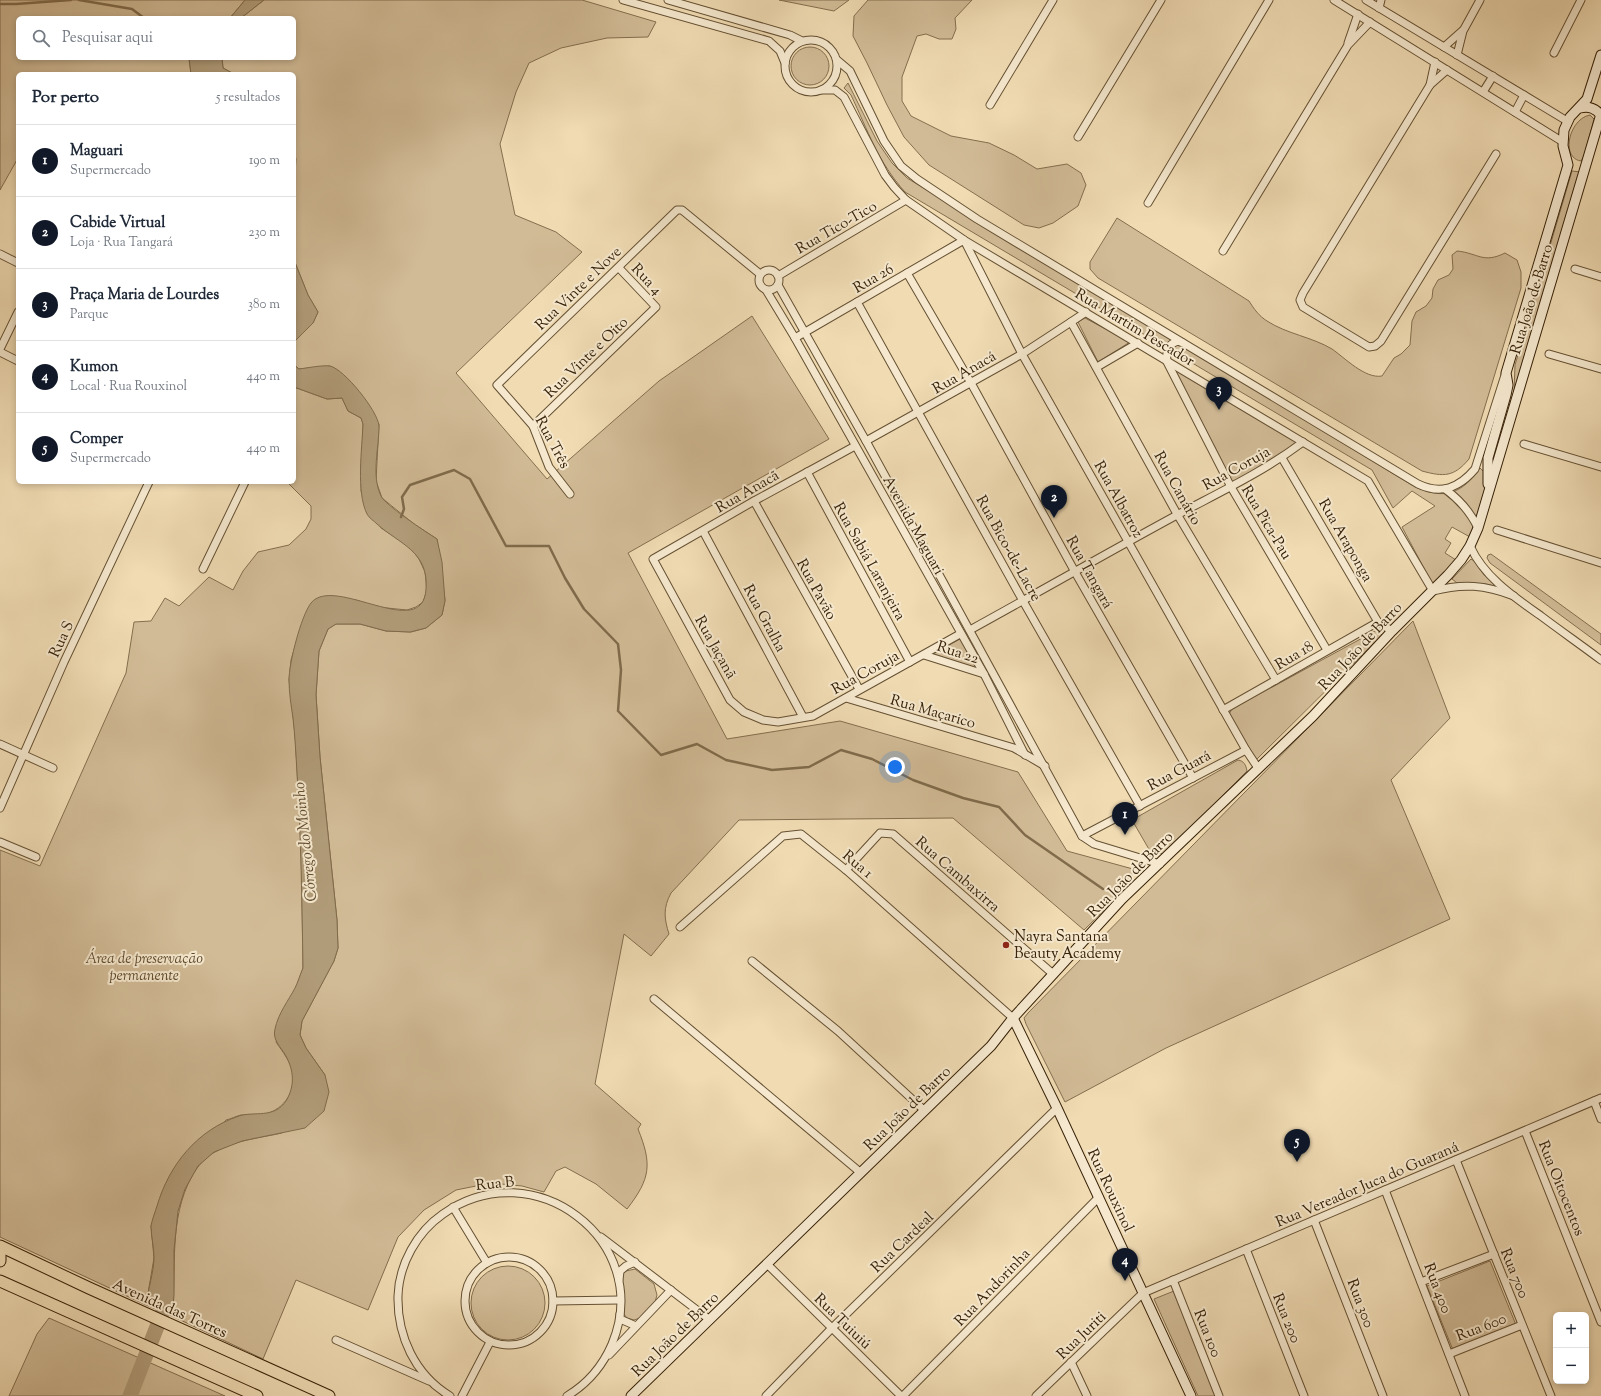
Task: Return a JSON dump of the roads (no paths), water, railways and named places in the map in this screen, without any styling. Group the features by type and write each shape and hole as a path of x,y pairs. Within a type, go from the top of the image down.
{"main road":[{"name":"Avenida das Torres","path":"0,1246 89,1288 329,1396"},
{"path":"0,1253 0,1261"},
{"path":"0,1281 257,1396"}],"street":[{"name":"Rua Martim Pescador","path":"623,0 769,41 780,51 785,63 788,78 799,89 806,91 835,90 844,97 885,175 906,200 964,240 1368,481 1433,591"},
{"path":"668,0 790,35 802,41 790,50 785,63"},
{"path":"990,105 1053,0"},
{"path":"1078,137 1161,0"},
{"path":"1148,203 1269,0"},
{"path":"1334,0 1563,142"},
{"path":"1367,0 1567,121 1587,99 1601,55"},
{"path":"1379,8 1381,0"},
{"path":"1457,55 1463,31 1480,0"},
{"path":"1554,53 1581,0"},
{"path":"1348,45 1358,14"},
{"path":"1223,251 1348,45 1370,22"},
{"path":"1444,47 1463,31"},
{"name":"Rua Martim Pescador","path":"802,41 820,41 828,45 834,52 837,60 850,71 892,153 901,166 917,179 978,218 1418,484 1431,488 1445,489"},
{"path":"821,90 829,85 834,78 837,69 837,60"},
{"path":"1430,85 1435,62"},
{"path":"1447,70 1430,85 1303,293 1300,300 1303,307 1369,347 1375,346 1381,341 1496,154"},
{"path":"1483,92 1493,76"},
{"path":"1514,112 1524,95"},
{"path":"1580,108 1593,108 1601,114"},
{"name":"Rua João de Barro","path":"631,1396 990,1046 1052,974 1122,899 1313,716 1392,631 1433,591 1464,556 1478,528 1601,114"},
{"name":"Rua João de Barro","path":"1445,489 1458,485 1466,480 1475,469 1506,373 1568,165 1563,142 1564,130 1567,121"},
{"path":"1567,159 1576,165 1586,164"},
{"name":"Rua Tico-Tico","path":"778,276 906,200"},
{"name":"Rua Vinte e Nove","path":"497,385 677,210 682,210 760,274"},
{"name":"Rua 26","path":"795,338 964,240"},
{"name":"Rua Albatroz","path":"964,240 1022,354 1223,710 1258,768"},
{"path":"0,254 16,261"},
{"name":"Rua 4","path":"619,268 656,307"},
{"path":"1575,269 1601,277"},
{"path":"765,270 772,270 778,276 778,285 772,290 766,290 758,280 760,274 765,270"},
{"name":"Rua Tangará","path":"907,273 971,383 1075,572 1193,778"},
{"name":"Avenida Maguari","path":"778,285 1031,740 1082,836"},
{"name":"Avenida Maguari","path":"766,290 795,338 960,634 984,674 1016,746"},
{"name":"Rua Bico-de-Lacre","path":"857,302 1140,806"},
{"name":"Rua Vinte e Oito","path":"533,426 656,307"},
{"path":"1071,322 1086,312"},
{"path":"0,349 16,316"},
{"name":"Rua Anacá","path":"866,441 919,413 1022,354 1071,322"},
{"name":"Rua Canário","path":"1071,322 1177,514 1276,680"},
{"path":"1168,362 1167,351 1171,345 1178,341 1186,344"},
{"path":"1097,367 1138,343"},
{"path":"0,352 16,360"},
{"path":"1549,354 1601,369"},
{"name":"Rua Pica-Pau","path":"1168,362 1231,487 1327,650"},
{"name":"Rua João de Barro","path":"1489,492 1488,458 1506,395 1508,385 1506,373"},
{"name":"Rua Três","path":"497,385 533,426 549,467 570,494"},
{"name":"Rua Coruja","path":"970,630 1177,514 1231,487 1282,458 1303,442"},
{"path":"1524,444 1601,467"},
{"name":"Rua Anacã","path":"653,559 754,501 855,446"},
{"name":"Rua Araponga","path":"1282,458 1378,622 1392,631"},
{"name":"Rua Sabiá Laranjeira","path":"807,472 910,662"},
{"name":"Rua S","path":"0,808 64,662 148,484"},
{"path":"203,569 244,484"},
{"path":"1445,489 1466,507 1478,528"},
{"name":"Rua Pavão","path":"754,501 859,689"},
{"path":"1497,530 1601,563"},
{"name":"Rua Gralha","path":"703,531 803,717"},
{"path":"1470,546 1476,558 1493,578 1514,596 1601,660"},
{"path":"1464,556 1468,555 1476,558"},
{"name":"Rua Jaçanã","path":"653,559 730,700 744,712 763,720 778,722"},
{"path":"1448,575 1450,582 1460,586"},
{"path":"1433,591 1460,586 1485,587 1514,596"},
{"name":"Rua 18","path":"1223,710 1378,622"},
{"name":"Rua Coruja","path":"778,722 813,716 960,634"},
{"name":"Rua 22","path":"924,654 984,674"},
{"name":"Rua Maçarico","path":"846,698 1016,746 1025,755"},
{"path":"1016,746 1031,740"},
{"path":"0,744 54,768"},
{"name":"Rua Guará","path":"1082,836 1246,750"},
{"path":"1025,755 1037,751"},
{"path":"1025,755 1045,766"},
{"name":"Rua 1","path":"680,927 783,836 801,834 846,870 1013,1018"},
{"name":"Rua Cambaxirra","path":"846,870 880,834 893,834 1052,974"},
{"path":"1082,836 1094,844 1160,864"},
{"path":"0,842 36,857"},
{"path":"752,961 838,1031 925,1111"},
{"path":"654,999 860,1173"},
{"name":"Rua Rouxinol","path":"1013,1018 1099,1197 1191,1396"},
{"name":"Rua Vereador Juca do Guaraná","path":"1143,1293 1601,1098"},
{"path":"1594,1101 1601,1119"},
{"name":"Rua Cardeal","path":"766,1396 832,1328 1057,1108"},
{"name":"Rua Oitocentos","path":"1525,1130 1601,1322"},
{"name":"Rua 700","path":"1456,1160 1551,1396"},
{"name":"Rua 400","path":"1386,1190 1465,1396"},
{"name":"Rua B","path":"431,1382 418,1367 408,1349 403,1336 397,1310 398,1289 402,1269 410,1250 422,1233 436,1219 468,1199 491,1193 520,1192 554,1201 584,1220 596,1233 606,1249 614,1266 619,1284 620,1313 614,1338 603,1362 590,1378 567,1396"},
{"name":"Rua Andorinha","path":"902,1396 1099,1197"},
{"path":"453,1207 487,1263"},
{"name":"Rua 300","path":"1314,1220 1383,1396"},
{"path":"596,1233 710,1320"},
{"name":"Rua 200","path":"1246,1249 1304,1396"},
{"path":"1421,1282 1494,1254"},
{"path":"509,1256 523,1259 535,1265 545,1275 551,1287 553,1301 551,1316 544,1328 533,1338 520,1344 505,1345 490,1342 479,1335 470,1324 465,1312 464,1299 467,1286 473,1274 495,1258 509,1256"},
{"path":"619,1284 620,1271 626,1266 635,1262"},
{"name":"Rua Tuiuiú","path":"767,1264 902,1396"},
{"name":"Rua 100","path":"1173,1280 1219,1396"},
{"path":"603,1362 671,1290"},
{"name":"Rua Juriti","path":"1036,1396 1143,1293"},
{"path":"553,1301 620,1300"},
{"path":"620,1313 620,1319 636,1326"},
{"name":"Rua 600","path":"1449,1354 1522,1325"},
{"name":"Rua B","path":"336,1340 431,1382 450,1396"},
{"path":"462,1396 490,1342"},
{"path":"1071,1362 1087,1396"}],"water":[{"path":"245,0 264,0 244,16 232,16"},
{"path":"189,60 222,60 223,68 230,72 191,72"},
{"path":"296,265 308,295 318,312 313,323 296,340"},
{"path":"330,366 336,369 351,382 367,401 377,419 379,426 376,479 381,496 390,506 437,539 442,562 445,601 442,615 426,628 410,632 386,631 360,624 336,624 328,629 319,651 316,695 320,757 337,920 338,948 334,961 302,1021 300,1035 306,1048 325,1075 329,1092 324,1111 305,1128 242,1141 214,1152 198,1166 185,1189 178,1211 174,1250 174,1295 172,1316 146,1305 154,1262 151,1226 162,1191 169,1177 177,1163 187,1151 210,1130 239,1116 276,1110 286,1101 291,1090 291,1067 276,1040 274,1033 278,1018 295,988 303,968 298,797 295,739 289,680 296,640 303,618 311,603 322,596 338,596 394,610 410,610 421,604 426,589 426,576 418,557 367,514 364,505 361,482 363,424 361,418 348,411 342,398 327,399 296,388 296,367 299,369"}],"waterway":[{"path":"0,4 71,0"},
{"path":"79,0 132,9 141,16"},
{"path":"401,517 404,509 402,497 410,485 454,470 470,479 506,546 549,546 565,578 584,609 618,644 621,670 618,711 661,755 697,744 726,760 772,770 809,767 841,750 872,759 913,780 963,798 999,807 1025,835 1103,889"},
{"name":"Córrego do Moinho","path":"130,1396 165,1306 165,1293"}],"place":[{"name":"Praça Maria de Lourdes","path":"1219,410"},
{"name":"Cabide Virtual","path":"1054,518"},
{"name":"Maguari","path":"1125,835"},
{"name":"Nayra Santana Beauty Academy","path":"1006,945"},
{"name":"Comper","path":"1297,1162"},
{"name":"Kumon","path":"1125,1281"}],"park label":[{"name":"Área de preservação permanente","path":"144,966"}]}
